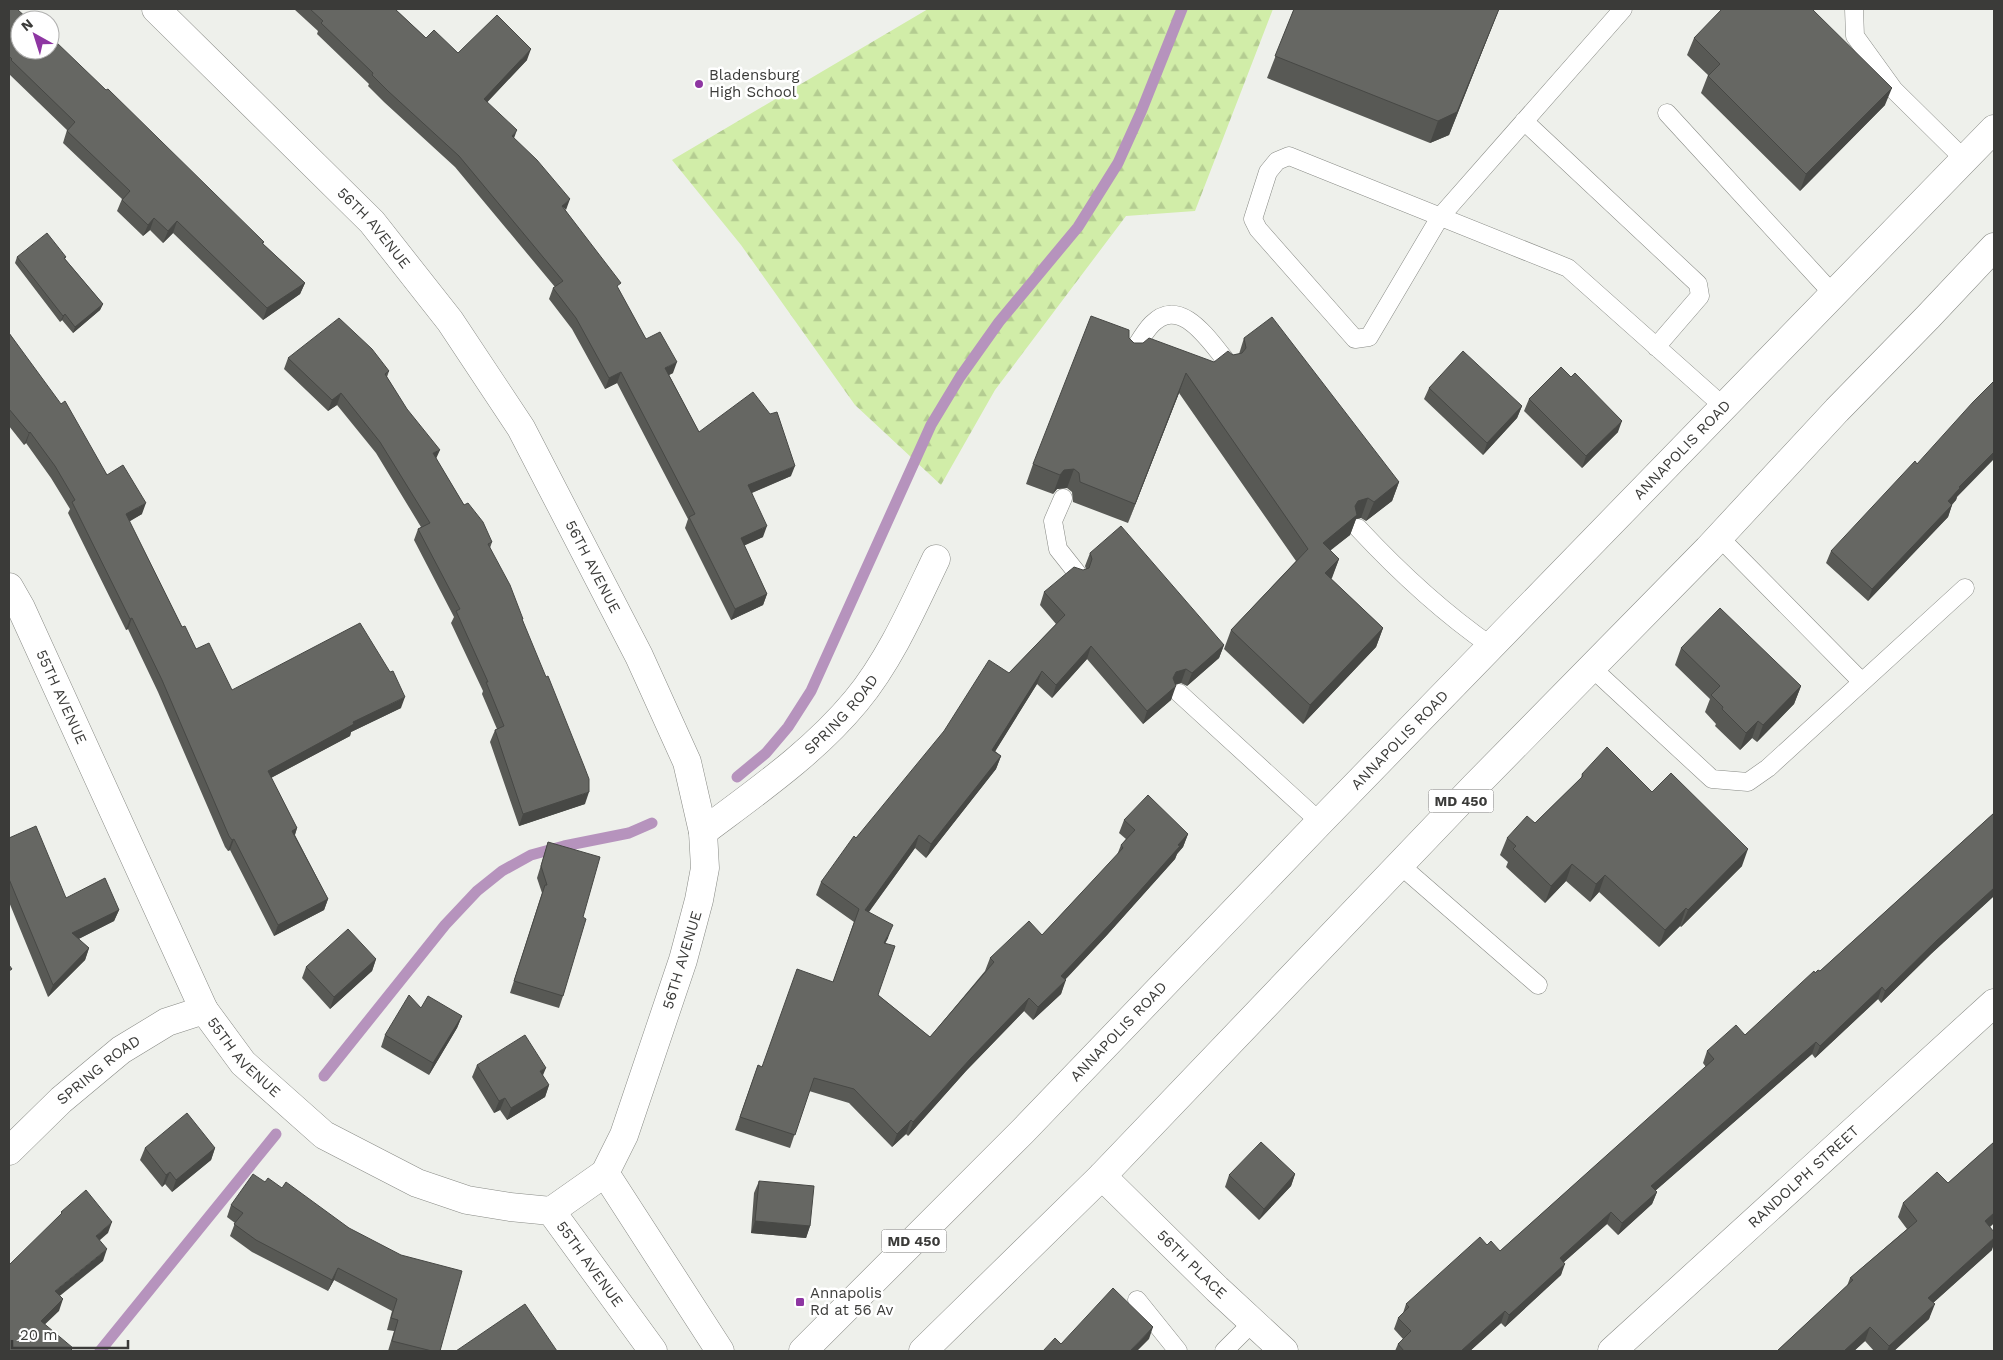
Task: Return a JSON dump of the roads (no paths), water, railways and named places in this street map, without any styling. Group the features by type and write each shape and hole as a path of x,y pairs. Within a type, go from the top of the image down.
{"street":[{"name":"56TH AVENUE","path":"156,9 372,222 450,321 515,420 634,648 687,762 702,832 705,868 699,900 683,960 624,1134 605,1174"},
{"name":"ANNAPOLIS ROAD","path":"804,1351 1023,1131 1320,822 1994,128"},
{"name":"MD 450","path":"923,1351 1102,1176 1475,786 1719,537 1830,417 1928,318 1994,246"},
{"name":"SPRING ROAD","path":"702,832 747,799 822,738 857,700 883,660 936,559"},
{"name":"55TH AVENUE","path":"13,603 204,1010 243,1063 324,1135 417,1183 468,1200 510,1208 551,1211 650,1350"},
{"name":"RANDOLPH STREET","path":"1612,1351 1994,1003"},
{"name":"SPRING ROAD","path":"9,1151 61,1100 121,1050 167,1022 204,1010"},
{"path":"551,1211 605,1174 720,1351"},
{"name":"56TH PLACE","path":"1102,1176 1284,1351"}],"lane":[{"path":"1623,9 1440,217 1369,337 1355,339 1258,229 1253,219 1268,172 1277,161 1290,156 1440,217 1568,268 1723,406"},
{"path":"1854,9 1855,36 1894,90 1964,160"},
{"path":"1667,114 1834,294"},
{"path":"1524,121 1698,284 1700,296 1656,347"},
{"path":"1132,353 1150,325 1162,316 1178,315 1194,323 1229,364"},
{"path":"1064,498 1053,521 1058,549 1077,573"},
{"path":"1358,528 1399,572 1463,626 1491,646"},
{"path":"1719,537 1862,682"},
{"path":"1592,668 1712,779 1748,782 1768,768 1965,588"},
{"path":"1179,693 1320,822"},
{"path":"1400,865 1538,985"},
{"path":"1137,1300 1178,1351"},
{"path":"1224,1351 1253,1322"}],"waterway":[{"path":"737,777 766,753 788,727 811,691 931,425 960,377 999,322 1078,227 1118,163 1141,112 1182,9"},
{"path":"324,1076 445,925 477,891 502,871 531,855 564,846 629,833 652,823"},
{"path":"100,1351 276,1134"}],"place":[{"name":"Bladensburg High School","path":"699,84"},
{"name":"Annapolis Rd at 56 Av","path":"800,1302"}]}
